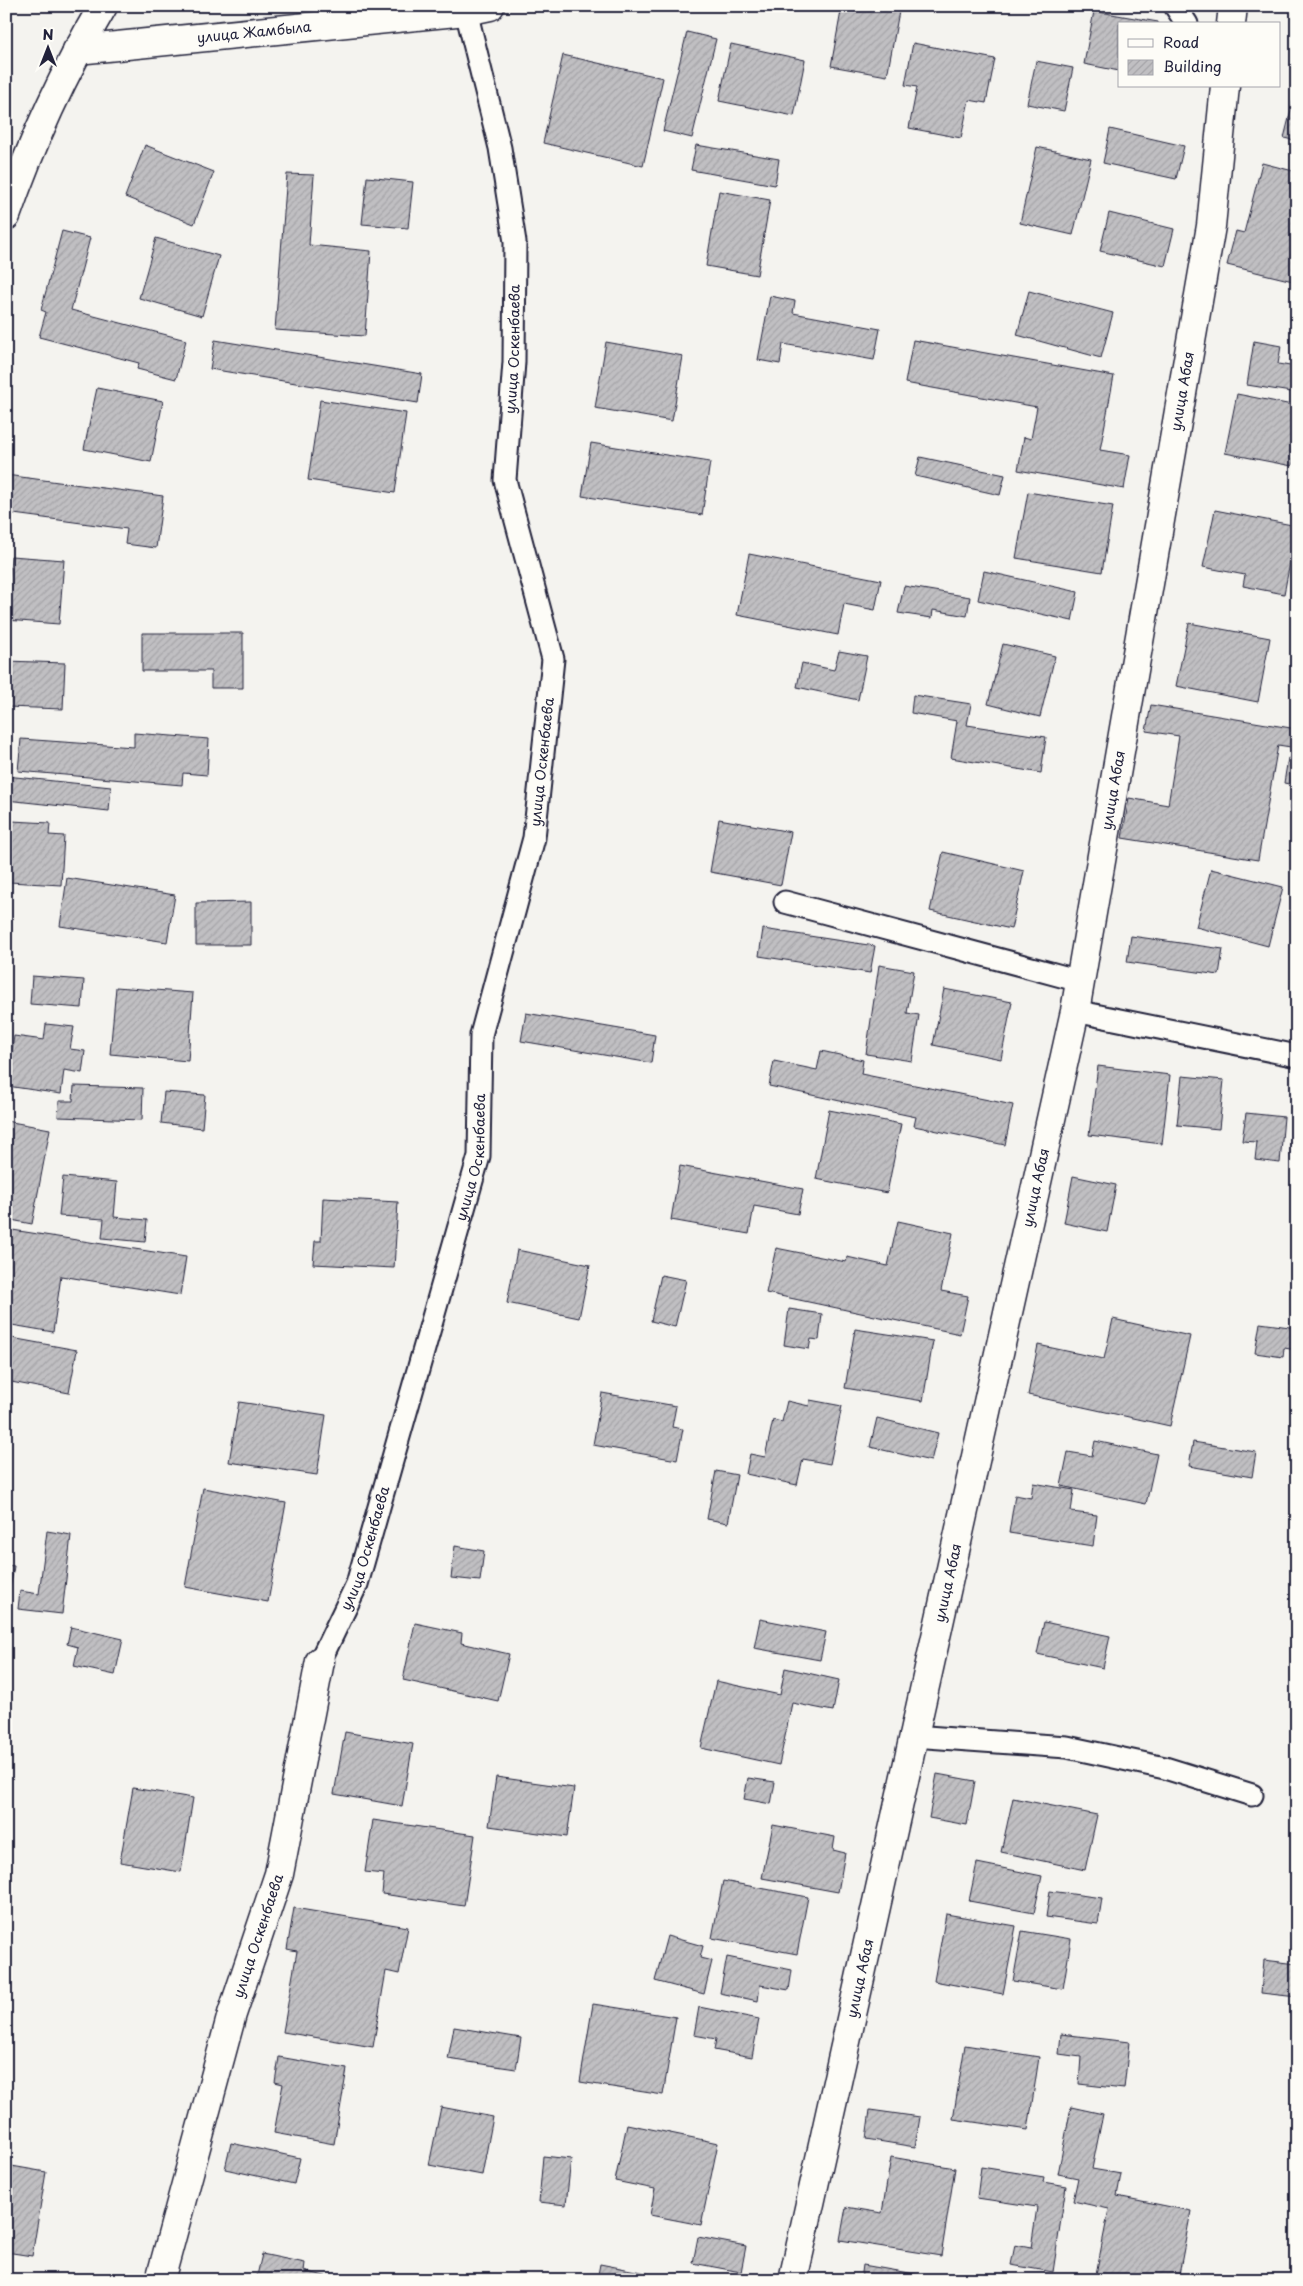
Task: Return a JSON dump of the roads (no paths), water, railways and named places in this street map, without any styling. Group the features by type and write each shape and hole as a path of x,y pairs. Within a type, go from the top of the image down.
{"street":[{"path":"6,216 12,179 77,50 102,6"},
{"path":"1231,22 1233,6"},
{"name":"улица Жамбыла","path":"77,50 478,9"},
{"name":"улица Абая","path":"793,2280 1075,1011 1210,226 1222,90"},
{"name":"улица Оскенбаева","path":"160,2280 232,2014 279,1874 320,1661"}],"lane":[{"path":"1175,6 1186,22"},
{"name":"улица Оскенбаева","path":"320,1661 357,1584 479,1156 481,1035 534,838 553,659 505,480 514,362 515,242 478,9"},
{"path":"785,902 1080,980"},
{"path":"1075,1011 1297,1056"},
{"path":"914,1736 1067,1747 1165,1768 1252,1795"}]}
